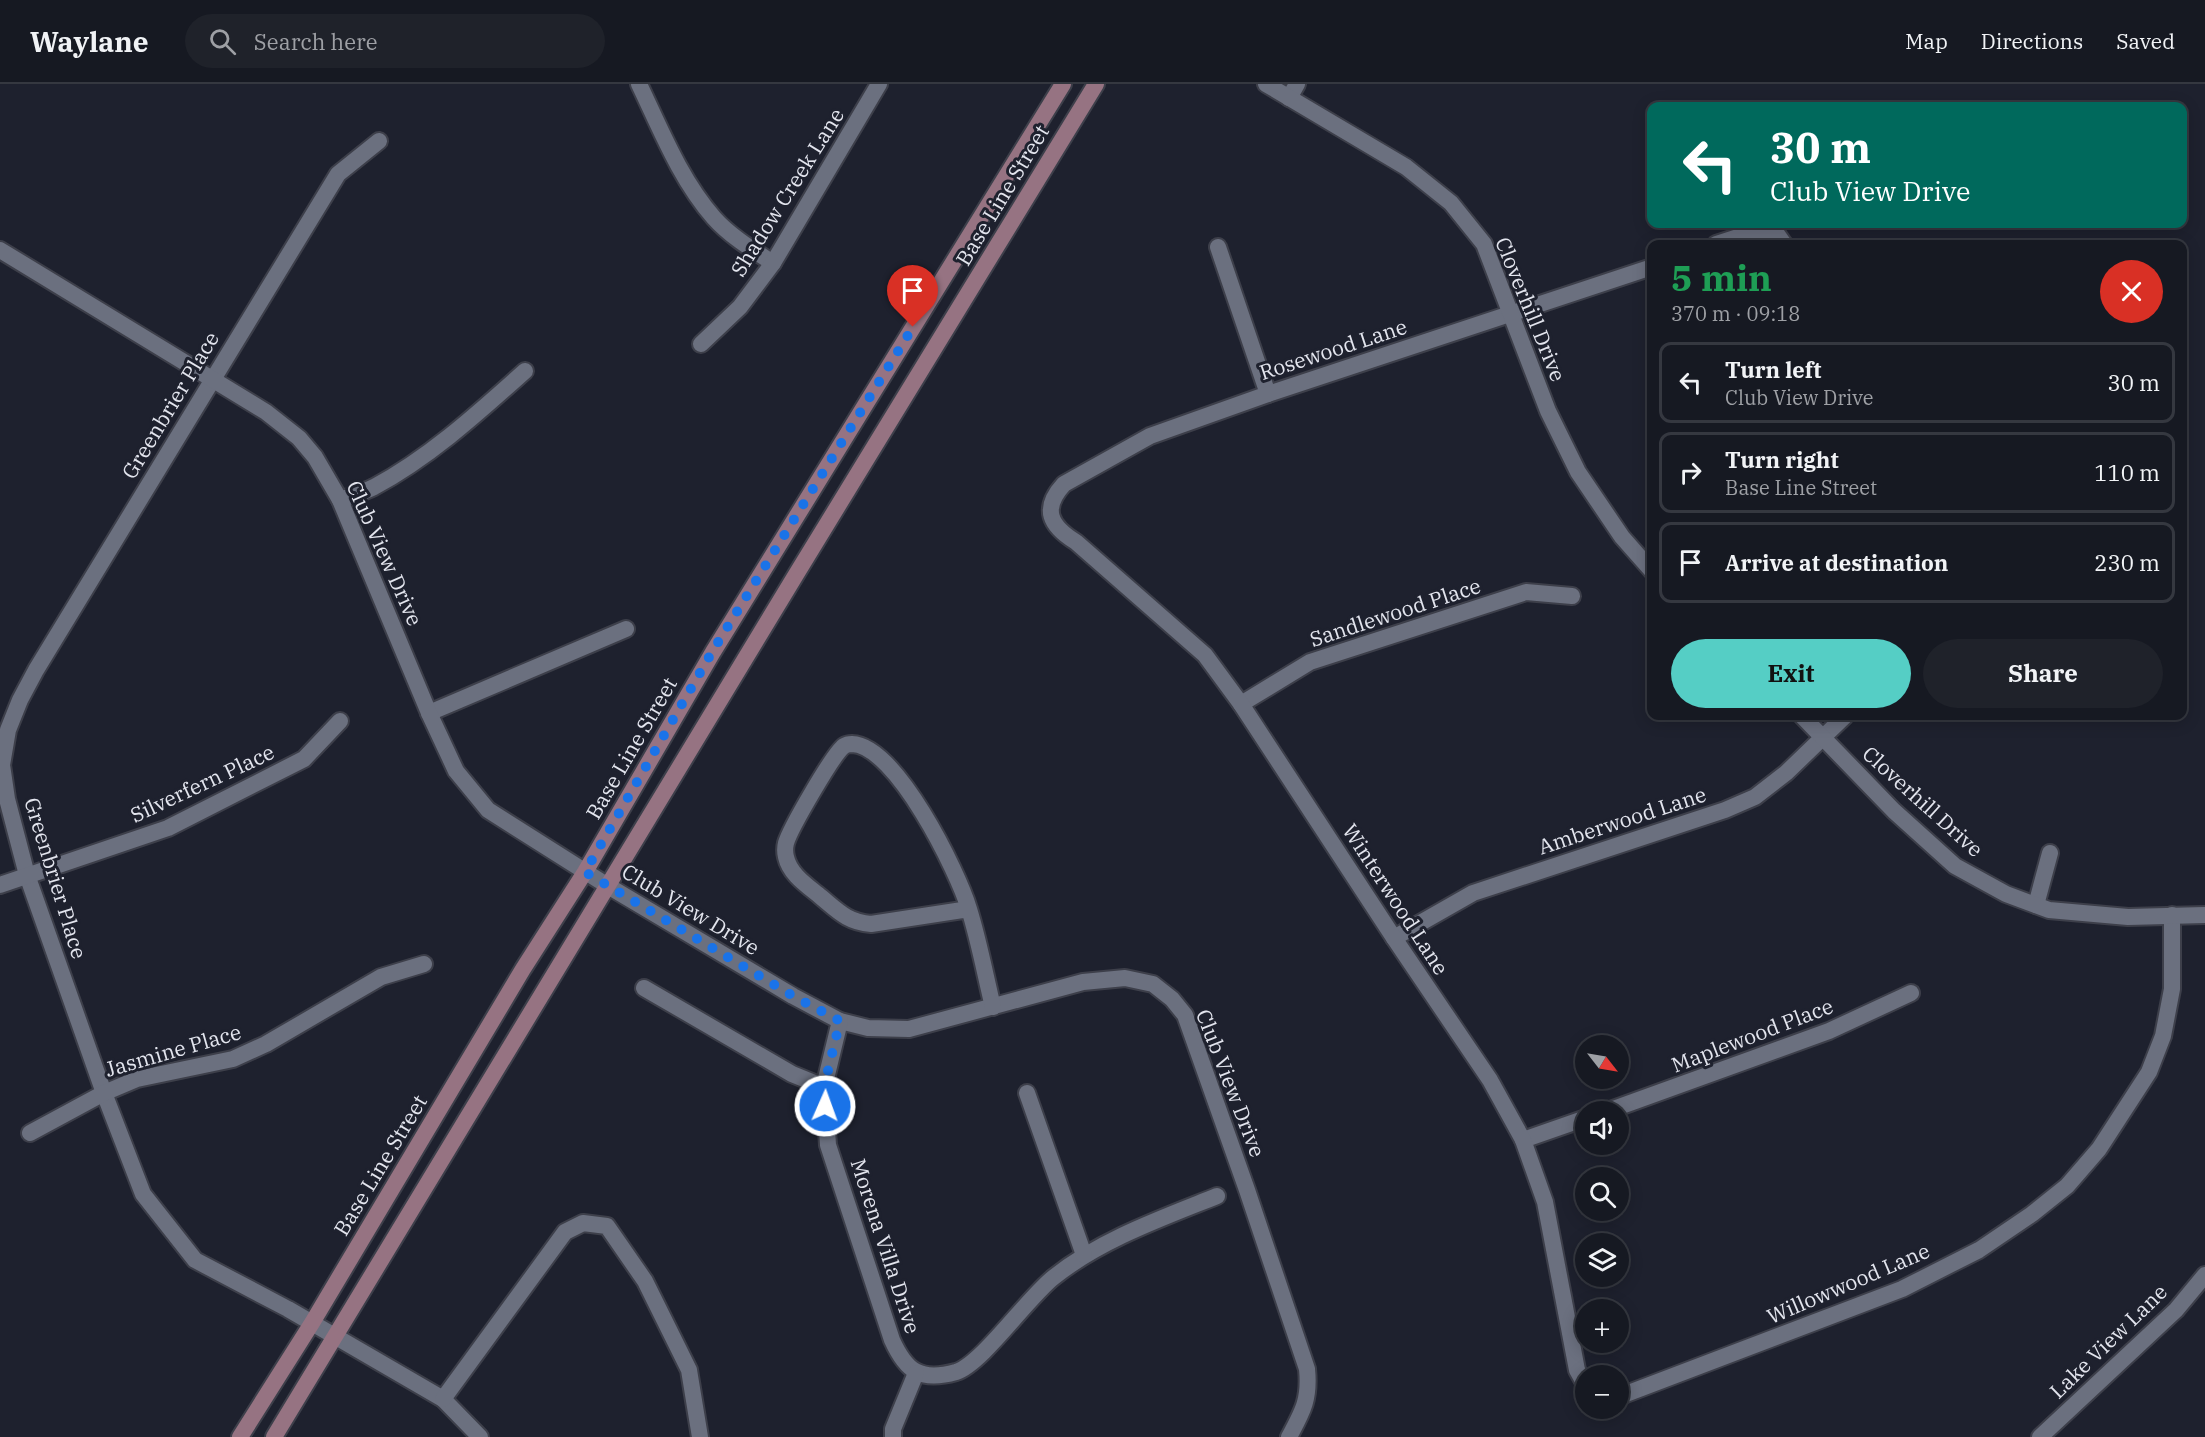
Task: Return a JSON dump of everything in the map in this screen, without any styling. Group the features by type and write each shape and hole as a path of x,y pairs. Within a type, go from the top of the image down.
{"main road":[{"name":"Base Line Street","path":"240,1437 312,1323 523,969 585,872 712,652 1063,84"},
{"name":"Base Line Street","path":"274,1437 790,583 1096,84"}],"street":[{"path":"639,84 688,184 715,219 742,242 773,263"},
{"name":"Shadow Creek Lane","path":"701,344 740,307 773,263 879,84"},
{"name":"Cloverhill Drive","path":"1266,84 1293,91 1406,166 1451,203 1484,244 1548,411 1578,472 1622,537 1647,560"},
{"name":"Greenbrier Place","path":"379,141 338,174 212,378 36,670 20,700 8,730 2,765 7,799 27,875 104,1093 143,1194 195,1260 312,1323 443,1399 480,1437"},
{"path":"1728,240 1753,232 1777,234 1781,240"},
{"path":"1218,247 1268,394"},
{"name":"Club View Drive","path":"0,250 212,378 266,412 299,438 315,457 340,500 429,713 456,771 488,810 585,872 793,996 840,1021 868,1028 909,1029 1083,982 1125,978 1153,984 1172,999 1185,1015 1307,1369 1309,1391 1301,1415 1289,1437"},
{"name":"Rosewood Lane","path":"1051,508 1055,494 1064,484 1150,436 1268,394 1647,269"},
{"path":"340,500 373,487 429,452 480,412 525,371"},
{"name":"Winterwood Lane","path":"1051,508 1053,521 1061,532 1076,542 1205,655 1241,704 1490,1080 1523,1140 1545,1202 1575,1366"},
{"name":"Sandlewood Place","path":"1241,704 1310,662 1526,592 1572,596"},
{"path":"429,713 626,629"},
{"name":"Cloverhill Drive","path":"1806,720 1894,811 1955,866 2006,894 2049,910 2128,916 2205,915"},
{"name":"Amberwood Lane","path":"1394,938 1473,893 1725,810 1755,797 1786,773 1841,720"},
{"name":"Silverfern Place","path":"0,885 168,828 304,759 340,721"},
{"path":"969,909 872,924 857,923 841,913 795,875 785,855 786,844 802,810 831,762 845,745 850,743 860,745 871,751 900,779 954,868 969,909 993,1007"},
{"path":"2036,905 2050,853"},
{"name":"Willowwood Lane","path":"1629,1393 1902,1289 1978,1250 2032,1214 2067,1186 2099,1149 2149,1072 2163,1036 2172,989 2172,915"},
{"name":"Jasmine Place","path":"30,1133 104,1093 137,1079 233,1059 266,1044 381,977 424,964"},
{"path":"645,988 792,1074 824,1087"},
{"name":"Maplewood Place","path":"1629,1103 1829,1032 1911,993"},
{"name":"Morena Villa Drive","path":"840,1021 824,1087 828,1145 892,1340 901,1360 916,1373"},
{"path":"1027,1093 1084,1255"},
{"path":"1523,1140 1575,1122"},
{"path":"893,1437 893,1429 916,1373 942,1375 959,1371 978,1358 1053,1277 1084,1255 1162,1218 1217,1196"},
{"path":"443,1399 565,1232 583,1223 607,1226 645,1281 689,1370 700,1437"},
{"name":"Lake View Lane","path":"2040,1437 2176,1310 2205,1275"}],"route":[{"path":"825,1106 824,1087 840,1021 793,996 585,872 712,652 913,327"}]}
